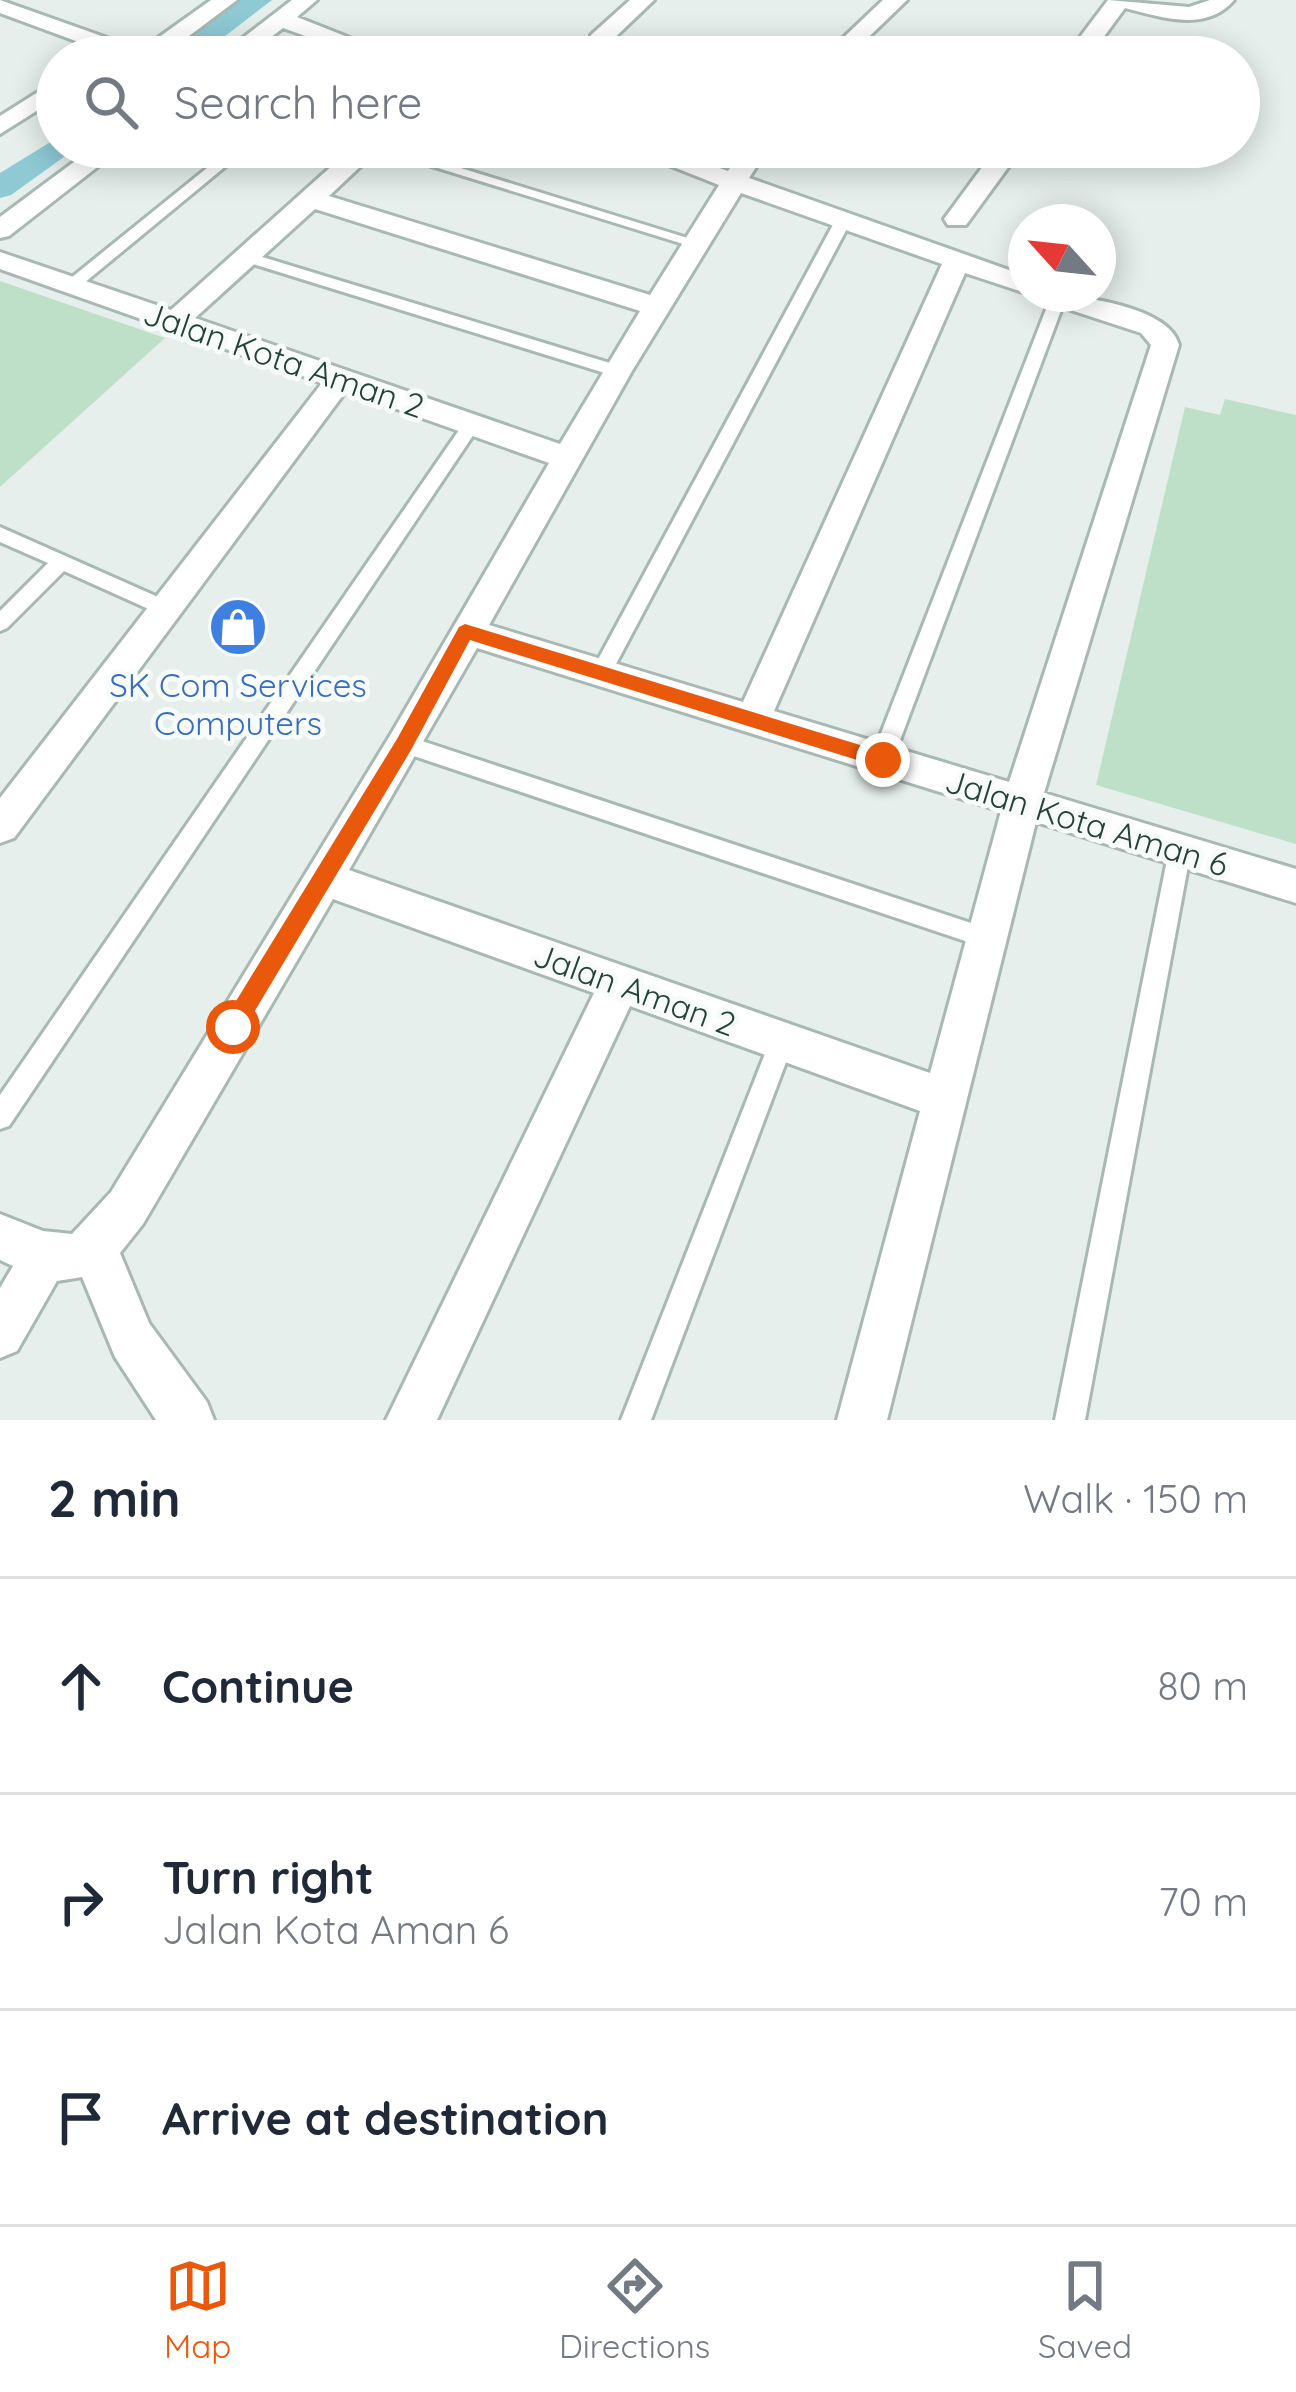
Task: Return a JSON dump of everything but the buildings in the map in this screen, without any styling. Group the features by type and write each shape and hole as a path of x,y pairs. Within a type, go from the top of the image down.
{"street":[{"path":"174,36 226,0"},
{"path":"258,36 306,0"},
{"path":"603,36 643,0"},
{"path":"857,36 896,0"},
{"path":"1093,36 1120,0 1207,13 1223,0"},
{"path":"0,5 70,36"},
{"path":"280,19 323,36"},
{"path":"0,127 36,102"},
{"path":"0,230 82,168"},
{"path":"175,322 345,168"},
{"path":"693,168 1008,279"},
{"path":"0,1237 45,1256 73,1259 96,1249 127,1208 404,745 617,370 745,168"},
{"path":"957,219 995,168"},
{"path":"310,199 658,307"},
{"name":"Jalan Kota Aman 2","path":"0,260 568,458"},
{"path":"753,719 958,261"},
{"path":"862,1420 1022,802 1166,345 1151,327 1106,312"},
{"path":"0,827 340,379"},
{"name":"Jalan Kota Aman 6","path":"465,632 1296,886"},
{"name":"Jalan Aman 2","path":"323,878 947,1100"},
{"path":"411,1420 620,982"},
{"path":"96,1249 123,1329 154,1383 189,1420"},
{"path":"0,1334 45,1256"}],"lane":[{"path":"72,285 216,168"},
{"path":"447,168 699,244"},
{"path":"601,673 842,221"},
{"path":"246,257 617,370"},
{"path":"883,760 1048,312"},
{"path":"0,1117 472,424"},
{"path":"0,534 169,610"},
{"path":"0,623 61,562"},
{"path":"404,745 989,939"},
{"path":"1070,1420 1180,850"},
{"path":"636,1420 782,1041"}],"green space":[{"path":"0,281 165,338 0,487"},
{"path":"1225,399 1296,415 1296,844 1096,785 1185,407 1220,415"}],"waterway":[{"path":"208,36 258,0"},
{"path":"0,188 36,162"}],"place":[{"name":"SK Com Services Computers","path":"238,627"}],"route":[{"path":"233,1027 404,745 465,632 883,760"}]}
